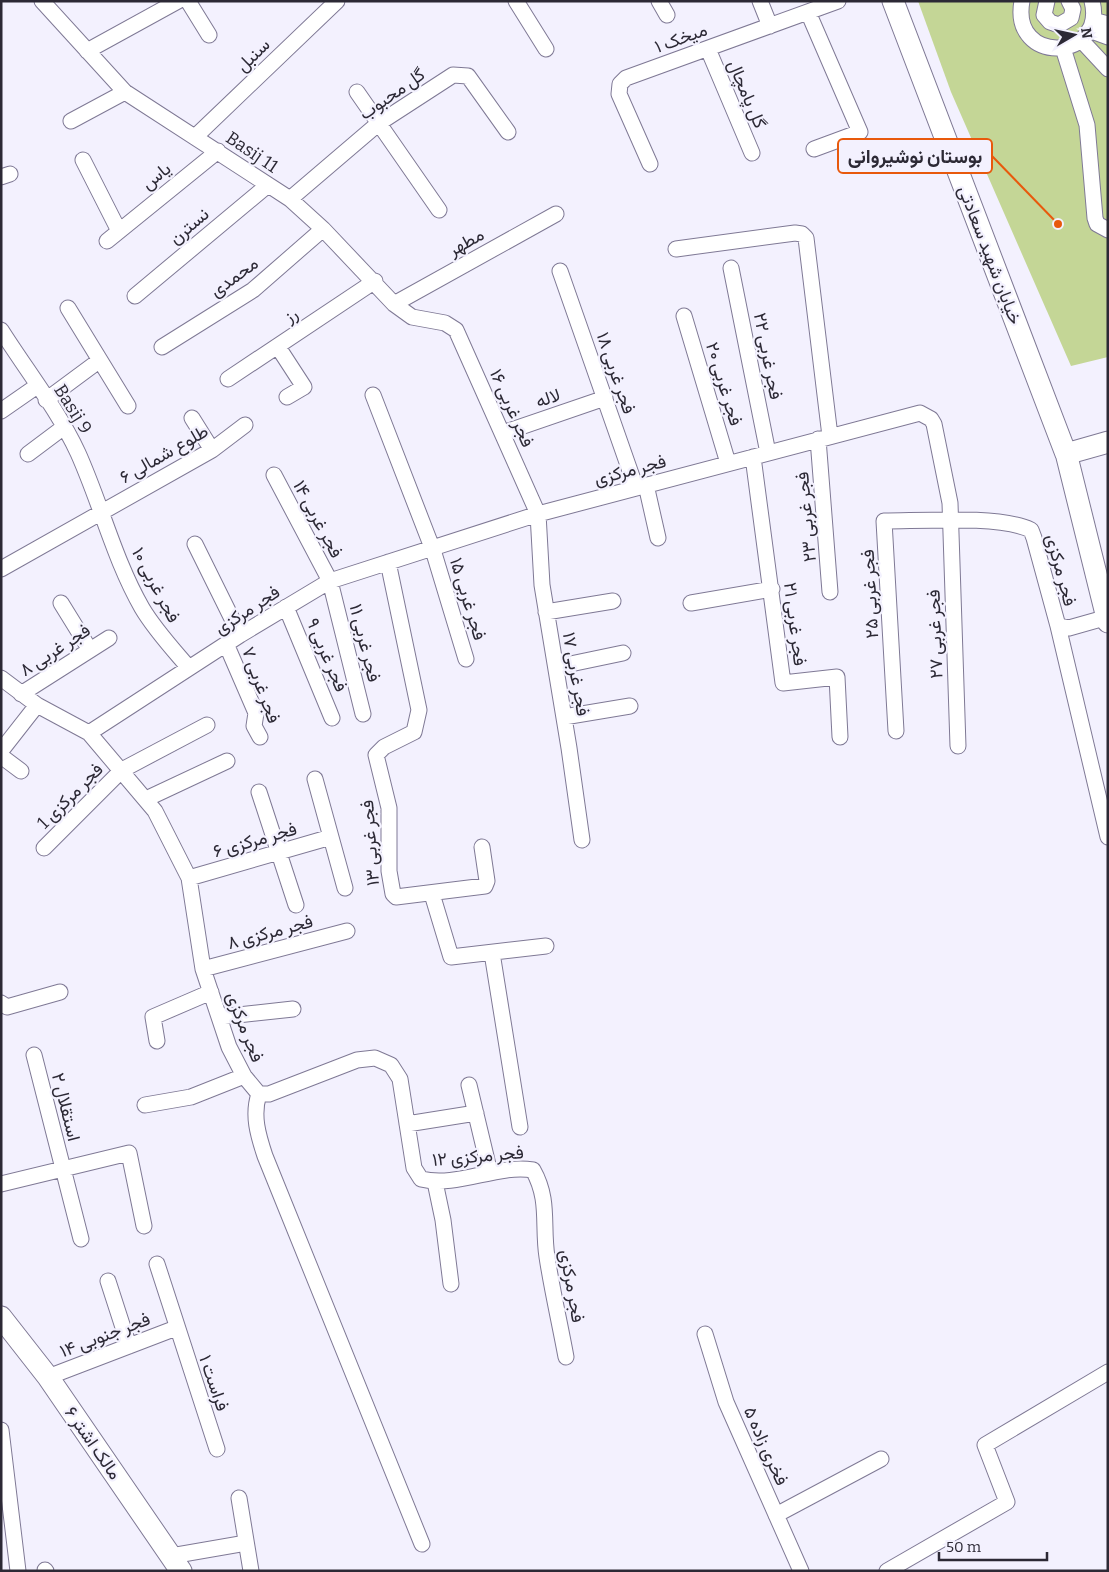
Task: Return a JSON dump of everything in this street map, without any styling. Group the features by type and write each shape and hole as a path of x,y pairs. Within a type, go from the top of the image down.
{"main road":[{"name":"خیابان شهید سعادتی","path":"893,1 1066,453 1107,619"},
{"path":"1066,453 1108,442"},
{"name":"مالک اشتر ۶","path":"1,1317 48,1377 176,1563"}],"street":[{"name":"Basij 11","path":"42,1 125,92 290,199 323,229 394,304 412,317 445,323"},
{"path":"87,51 178,1"},
{"path":"188,1 209,35"},
{"name":"سنبل","path":"195,137 337,1"},
{"path":"516,1 546,49"},
{"path":"659,1 667,14"},
{"path":"760,1 770,26"},
{"name":"میخک ۱","path":"650,164 619,94 620,84 626,78 838,1"},
{"path":"1022,1 1020,14 1023,26 1029,36 1038,44 1049,48 1084,35"},
{"path":"1047,1 1044,10 1046,19 1054,24 1064,24 1084,35 1108,37"},
{"path":"1092,1 1084,35 1086,117 1095,218 1097,224 1108,230"},
{"path":"1064,24 1072,14 1074,2"},
{"path":"808,12 860,132 814,149"},
{"path":"1084,35 1108,69"},
{"name":"گل پامچال","path":"708,49 752,153"},
{"name":"گل محبوب","path":"290,199 379,124 454,75 468,76 508,132"},
{"path":"71,121 125,92"},
{"path":"357,92 439,210"},
{"name":"یاس","path":"107,241 218,151"},
{"path":"84,160 119,231"},
{"path":"1092,172 1108,170"},
{"name":"نسترن","path":"135,296 268,185"},
{"name":"مطهر","path":"394,304 556,214"},
{"name":"محمدی","path":"162,347 253,290 323,229"},
{"name":"فجر غربی ۲۳","path":"676,249 795,233 802,234 806,238 824,438 830,592"},
{"name":"فجر غربی ۲۲","path":"731,268 768,453"},
{"name":"فجر غربی ۱۸","path":"560,271 604,398 641,486 658,538"},
{"name":"رز","path":"228,379 374,281"},
{"path":"68,308 128,406"},
{"name":"فجر غربی ۲۰","path":"684,316 728,463"},
{"name":"فجر غربی ۱۶","path":"445,323 456,330 538,514"},
{"name":"Basij 9","path":"1,330 64,426 78,454 101,512"},
{"path":"278,347 304,386 287,397"},
{"path":"46,400 100,360"},
{"path":"1,411 37,386"},
{"name":"فجر غربی ۱۵","path":"373,395 433,550 466,659"},
{"name":"لاله","path":"503,433 604,398"},
{"name":"فجر مرکزی","path":"89,733 226,646 240,635 330,581 433,550 538,514 913,414 926,415 931,418 950,503 950,521 1001,522 1031,530 1063,627"},
{"path":"192,418 212,450"},
{"path":"28,454 64,426"},
{"name":"طلوع شمالی ۶","path":"1,569 212,450 245,426"},
{"name":"فجر غربی ۲۱","path":"753,457 783,683 837,677 840,737"},
{"name":"فجر غربی ۱۴","path":"274,475 330,581"},
{"name":"فجر غربی ۱۰","path":"101,512 127,578 142,607 160,635 189,668"},
{"name":"فجر غربی ۱۷","path":"538,514 542,585 582,840"},
{"name":"فجر غربی ۲۵","path":"896,731 884,521 950,521"},
{"name":"فجر غربی ۲۷","path":"950,521 958,746"},
{"path":"195,544 240,635"},
{"name":"فجر غربی ۱۳","path":"388,562 419,710 414,732 384,747 376,755 389,808 389,871 393,894 396,897 432,894 485,886 487,881 482,847"},
{"name":"فجر غربی ۱۱","path":"330,581 363,714"},
{"path":"690,603 772,589"},
{"path":"546,612 613,601"},
{"path":"61,603 90,650"},
{"name":"فجر غربی ۹","path":"286,607 332,718"},
{"path":"1107,619 1063,627 1108,837"},
{"name":"فجر غربی ۸","path":"20,694 109,638"},
{"name":"فجر غربی ۷","path":"226,646 256,714 254,726 260,737"},
{"path":"556,667 623,653"},
{"name":"فجر مرکزی","path":"1,678 37,705 89,733 146,798 155,811 189,878 203,969 229,1047 244,1076 258,1094"},
{"path":"1,751 37,705"},
{"path":"564,717 630,706"},
{"name":"فجر مرکزی 1","path":"44,848 122,770 207,725"},
{"path":"1,756 21,771"},
{"path":"146,798 227,761"},
{"path":"315,779 345,888"},
{"path":"259,792 296,905"},
{"name":"فجر مرکزی ۶","path":"189,878 331,837"},
{"path":"432,894 451,957 546,946"},
{"name":"فجر مرکزی ۸","path":"203,969 347,931"},
{"path":"492,953 520,1127"},
{"path":"1,1003 7,1007 60,992"},
{"path":"157,1041 153,1017 211,992"},
{"path":"220,1017 293,1009"},
{"name":"استقلال ۲","path":"34,1055 81,1239"},
{"name":"فجر مرکزی ۱۲","path":"258,1094 269,1094 357,1060 375,1058 391,1065 400,1079 414,1168 421,1179 435,1182 517,1168 534,1170 542,1186 546,1207 544,1222"},
{"path":"145,1105 191,1096 244,1076"},
{"path":"469,1085 490,1173"},
{"path":"258,1094 256,1116 258,1134 265,1156 422,1544"},
{"path":"406,1124 476,1113"},
{"path":"1,1184 129,1153 144,1226"},
{"path":"435,1182 443,1220 451,1284"},
{"name":"فجر مرکزی","path":"544,1222 546,1255 566,1357"},
{"name":"فراست ۱","path":"157,1264 176,1328 217,1450"},
{"path":"108,1281 129,1346"},
{"name":"فجر جنوبی ۱۴","path":"48,1377 176,1328"},
{"name":"فخری زاده ۵","path":"705,1334 726,1402 801,1571"},
{"path":"887,1571 1006,1502 985,1445 1108,1372"},
{"path":"1,1430 18,1571"},
{"path":"776,1515 881,1459"},
{"path":"239,1498 251,1571"},
{"path":"176,1563 246,1543"}],"green space":[{"path":"918,1 1108,1 1108,357 1071,366 951,92"}],"place":[{"name":"بوستان نوشیروانی","path":"1058,224"}]}
